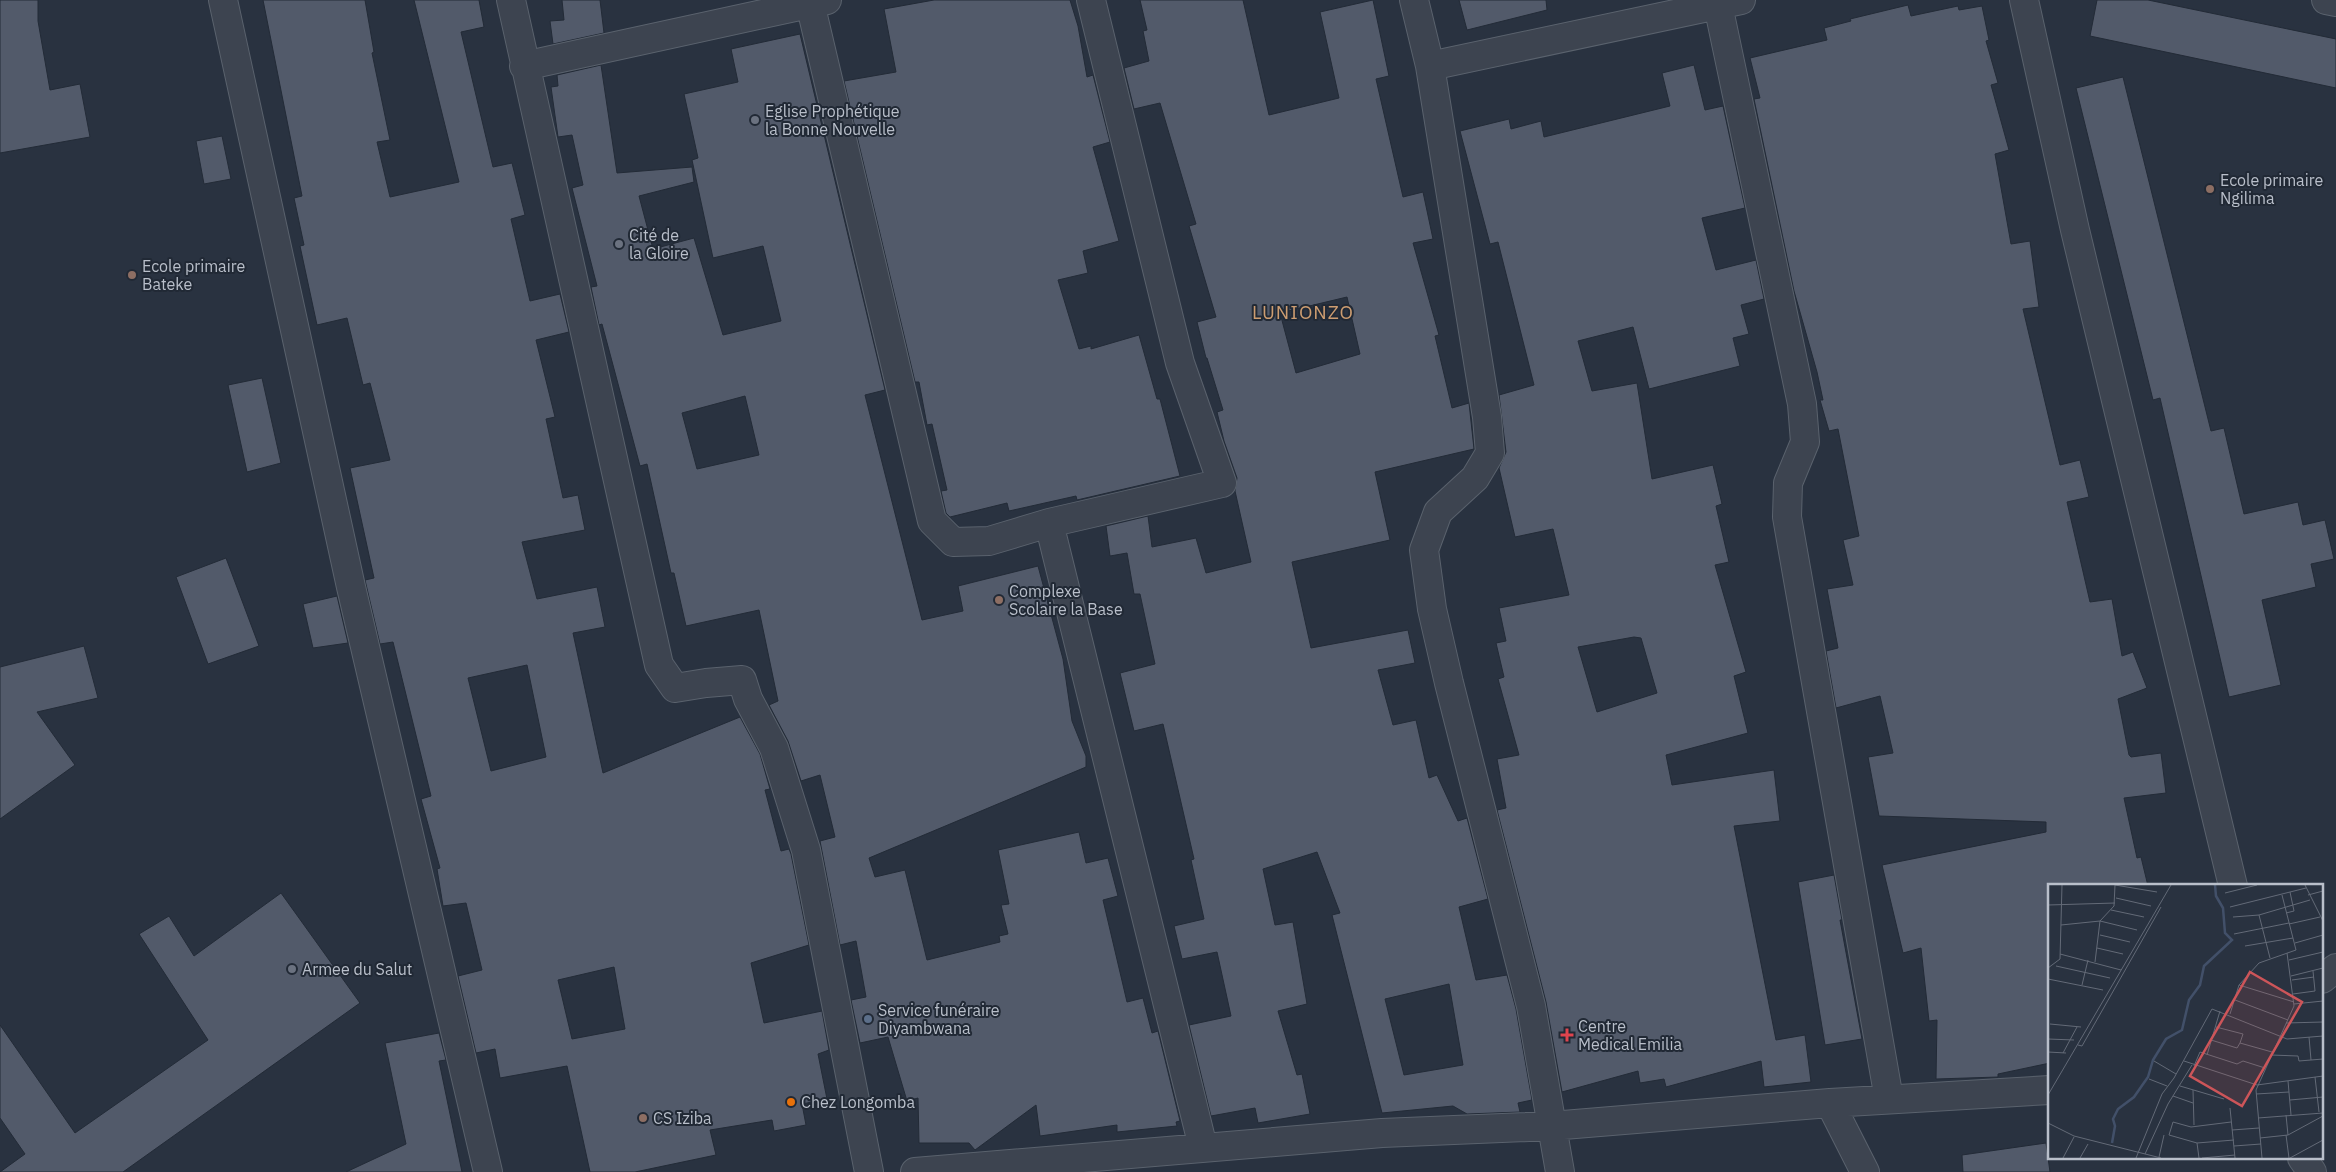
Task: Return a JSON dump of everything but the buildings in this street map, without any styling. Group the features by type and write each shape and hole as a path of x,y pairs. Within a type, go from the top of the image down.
{"street":[{"path":"223,0 351,587 488,1172"},
{"path":"511,0 524,66 659,665 675,688 706,682 742,680 748,699 774,748 806,850 869,1172"},
{"path":"524,66 819,2 932,521 953,542 989,541 1050,523 1222,483 1180,363 1091,0"},
{"path":"1414,0 1430,66 1487,417 1490,453 1475,478 1438,512 1424,550 1432,609 1462,740 1531,1006 1560,1172"},
{"path":"2024,0 2075,230 2233,884"},
{"path":"2326,0 2336,2"},
{"path":"1430,66 1730,2 1802,404 1805,442 1788,483 1787,517 1889,1099"},
{"path":"1050,523 1203,1148"},
{"path":"2324,977 2336,968"},
{"path":"915,1172 1134,1164 1203,1148 1382,1133 1552,1126 1830,1102 2048,1090"},
{"path":"1830,1102 1865,1172"},
{"path":"2303,1160 2312,1172"}],"place":[{"name":"Eglise Prophétique la Bonne Nouvelle","path":"755,120"},
{"name":"Ecole primaire Ngilima","path":"2210,189"},
{"name":"Cité de la Gloire","path":"619,244"},
{"name":"Ecole primaire Bateke","path":"132,275"},
{"name":"Complexe Scolaire la Base","path":"999,600"},
{"name":"Armee du Salut","path":"292,969"},
{"name":"Service funéraire Diyambwana","path":"868,1019"},
{"name":"Centre Medical Emilia","path":"1567,1035"},
{"name":"Chez Longomba","path":"791,1102"},
{"name":"CS Iziba","path":"643,1118"}],"district":[{"name":"LUNIONZO","path":"1303,312"}]}
